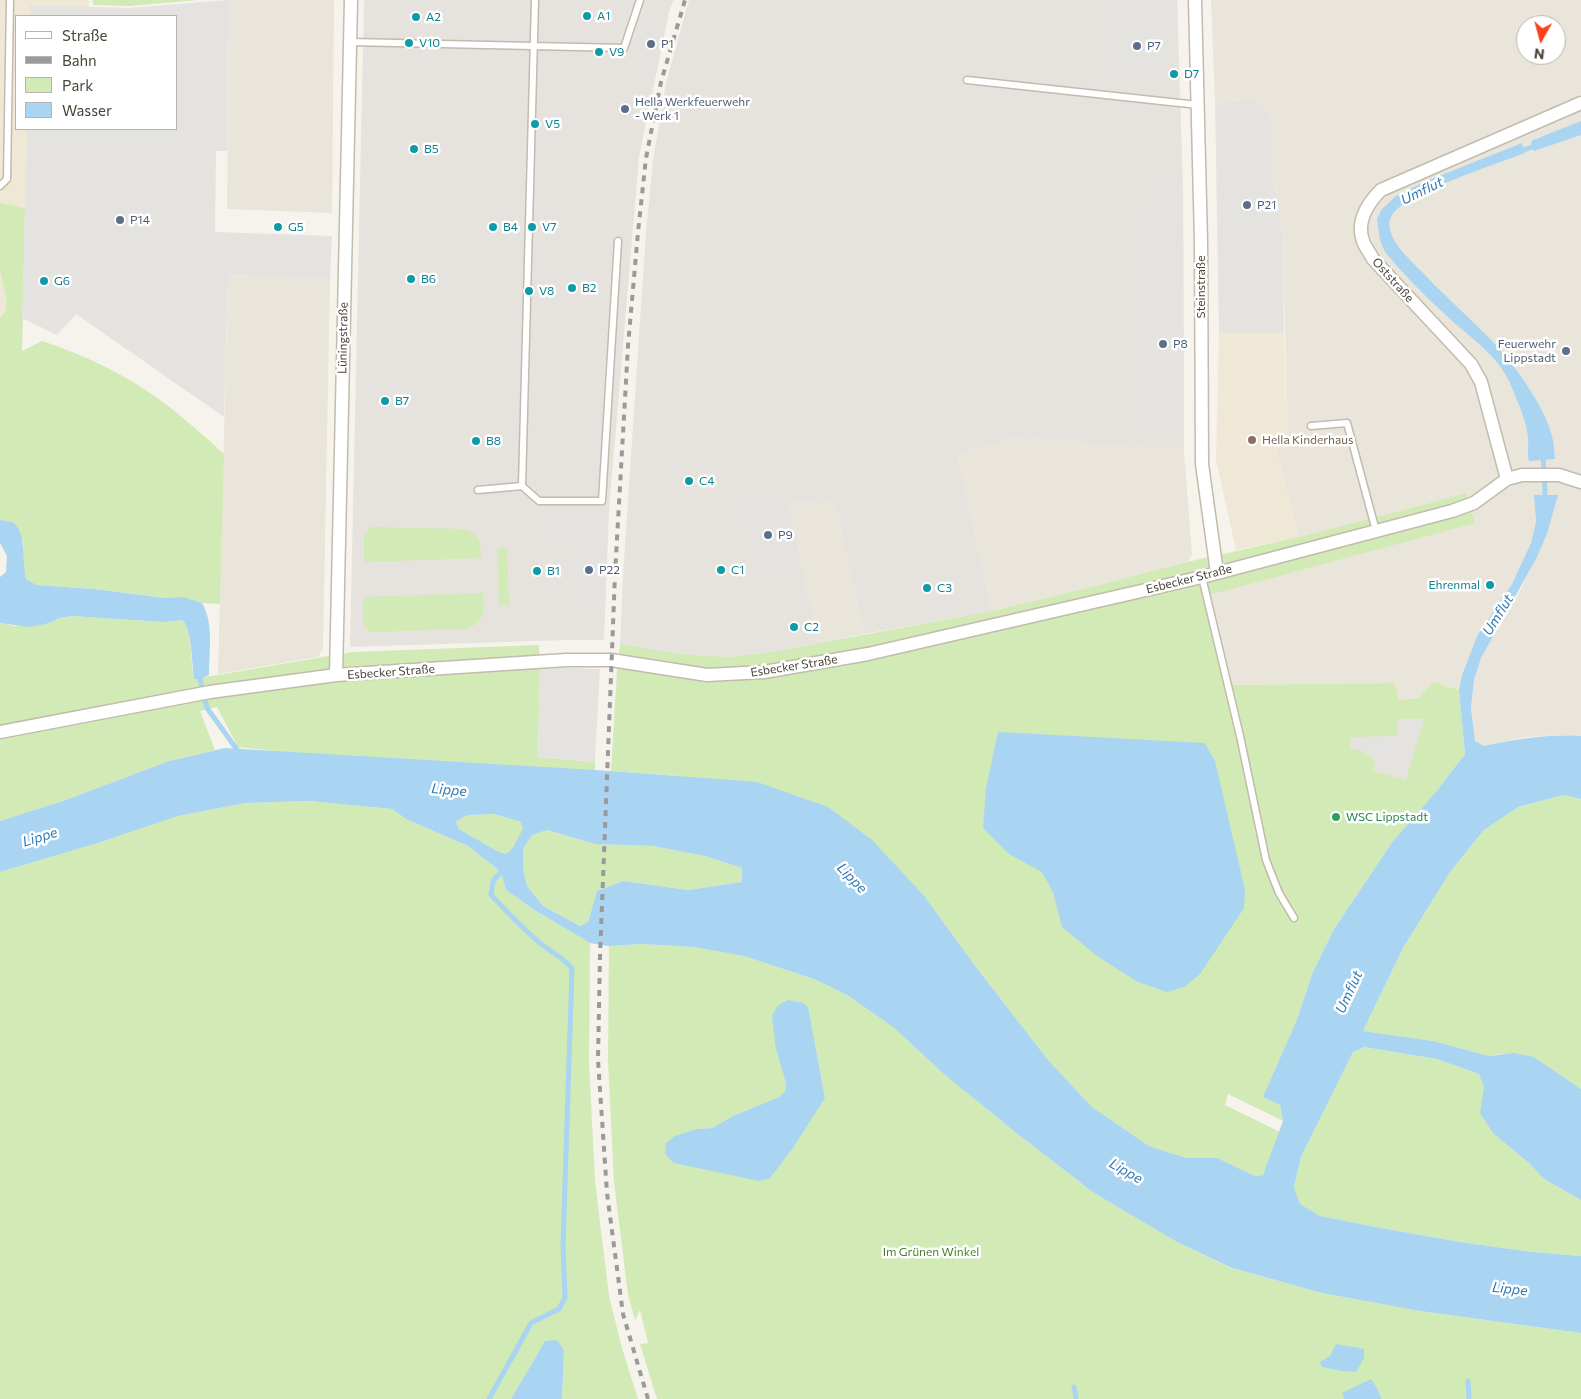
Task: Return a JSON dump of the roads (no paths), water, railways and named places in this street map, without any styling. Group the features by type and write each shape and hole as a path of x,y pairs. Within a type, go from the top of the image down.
{"street":[{"name":"Lüningstraße","path":"336,675 351,0"},
{"name":"Steinstraße","path":"1194,0 1201,242 1202,464 1217,573"},
{"name":"Oststraße","path":"1507,479 1481,382 1471,364 1373,259 1363,241 1361,224 1371,200 1381,190 1581,103"},
{"path":"1507,479 1522,476 1559,475 1581,482"},
{"name":"Esbecker Straße","path":"0,732 210,692 336,675 566,660 611,660 707,675 764,672 868,654 1202,577 1452,511 1474,503 1507,479"}],"lane":[{"path":"0,186 7,179 10,0"},
{"path":"522,486 535,0"},
{"path":"350,42 624,48 640,0"},
{"path":"967,80 1198,105"},
{"path":"478,490 522,486 539,501 602,501 618,241"},
{"path":"1311,426 1347,423 1376,531"},
{"path":"1202,577 1240,736 1266,860 1279,893 1294,918"}],"water":[{"path":"1581,121 1581,135 1534,151 1531,141"},
{"path":"1522,143 1525,153 1453,180 1414,198 1392,215 1389,224 1394,240 1404,253 1501,351 1535,398 1549,426 1553,439 1555,459 1529,461 1526,424 1510,383 1498,363 1423,293 1385,252 1380,240 1377,219 1382,209 1396,196 1424,182"},
{"name":"Lippe","path":"1534,495 1558,495 1547,534 1536,559 1481,658 1474,680 1471,708 1475,741 1484,746 1532,738 1581,736 1581,799 1563,795 1518,807 1484,830 1450,872 1403,948 1363,1031 1433,1041 1489,1056 1514,1053 1534,1057 1581,1089 1581,1200 1544,1179 1529,1163 1493,1133 1480,1113 1484,1087 1479,1074 1437,1059 1364,1047 1353,1052 1301,1157 1294,1187 1300,1204 1320,1216 1460,1242 1532,1252 1581,1256 1581,1333 1420,1311 1322,1293 1232,1268 1177,1242 1094,1193 945,1075 893,1027 847,995 814,979 744,956 693,947 642,944 609,946 590,943 536,911 506,890 501,872 468,846 406,819 392,809 310,801 245,803 178,816 98,843 0,872 0,821 66,800 169,761 225,748 611,771 757,782 828,807 872,840 925,897 1048,1060 1092,1107 1149,1146 1186,1158 1217,1158 1255,1176 1263,1175 1283,1121 1280,1105 1263,1097 1296,1022 1313,972 1334,929 1393,841 1435,793 1465,754 1459,690 1462,675 1477,636 1512,584 1531,543 1536,521","holes":["494,814 521,822 523,829 512,849 506,854 499,852 459,829 456,821 468,815","547,830 595,844 653,846 705,856 742,868 742,882 688,890 623,881 597,891 588,922 580,926 543,906 527,886 523,869 523,849 532,835"]},
{"path":"0,520 12,522 17,526 22,540 26,579 36,585 94,589 164,598 184,597 202,603 206,611 209,629 209,675 200,679 194,679 190,638 182,620 164,622 72,616 29,627 0,623 0,577 6,572 7,556 0,543"},
{"path":"998,732 1205,743 1215,761 1245,890 1244,908 1200,974 1184,987 1167,992 1138,982 1097,956 1062,927 1053,892 1042,872 1009,854 983,828 986,788"},
{"path":"788,1000 803,1003 808,1007 825,1098 795,1145 770,1178 759,1181 674,1163 665,1154 666,1143 675,1136 697,1129 712,1128 733,1116 779,1097 785,1091 786,1084 776,1049 772,1017 777,1006"},
{"path":"557,1340 564,1350 562,1399 511,1399 545,1341"},
{"path":"1336,1344 1364,1349 1364,1358 1356,1372 1322,1367 1320,1362 1330,1356"},
{"path":"1371,1379 1382,1399 1344,1399 1342,1393"}],"waterway":[{"name":"Umflut","path":"1518,152 1538,145"},
{"name":"Umflut","path":"1543,455 1544,501"},
{"path":"200,679 207,708 241,755"},
{"path":"489,1399 531,1323 559,1309 565,1298 563,1245 572,969 565,961 533,937 491,895 493,881 501,872"},
{"path":"1468,1381 1469,1399"},
{"path":"1074,1387 1076,1399"}],"railway":[{"path":"648,1399 623,1314 607,1193 598,1060 600,956 615,574 628,346 638,232 646,158 661,82 685,0"}],"place":[{"name":"A1","path":"587,16"},
{"name":"A2","path":"416,17"},
{"name":"V10","path":"409,43"},
{"name":"P1","path":"651,44"},
{"name":"P7","path":"1137,46"},
{"name":"V9","path":"599,52"},
{"name":"D7","path":"1174,74"},
{"name":"Hella Werkfeuerwehr - Werk 1","path":"625,109"},
{"name":"V5","path":"535,124"},
{"name":"B5","path":"414,149"},
{"name":"P21","path":"1247,205"},
{"name":"P14","path":"120,220"},
{"name":"G5","path":"278,227"},
{"name":"B4","path":"493,227"},
{"name":"V7","path":"532,227"},
{"name":"B6","path":"411,279"},
{"name":"G6","path":"44,281"},
{"name":"B2","path":"572,288"},
{"name":"V8","path":"529,291"},
{"name":"P8","path":"1163,344"},
{"name":"Feuerwehr Lippstadt","path":"1566,351"},
{"name":"B7","path":"385,401"},
{"name":"Hella Kinderhaus","path":"1252,440"},
{"name":"B8","path":"476,441"},
{"name":"C4","path":"689,481"},
{"name":"P9","path":"768,535"},
{"name":"P22","path":"589,570"},
{"name":"C1","path":"721,570"},
{"name":"B1","path":"537,571"},
{"name":"Ehrenmal","path":"1490,585"},
{"name":"C3","path":"927,588"},
{"name":"C2","path":"794,627"},
{"name":"WSC Lippstadt","path":"1336,817"}],"park label":[{"name":"Im Grünen Winkel","path":"931,1252"}]}
